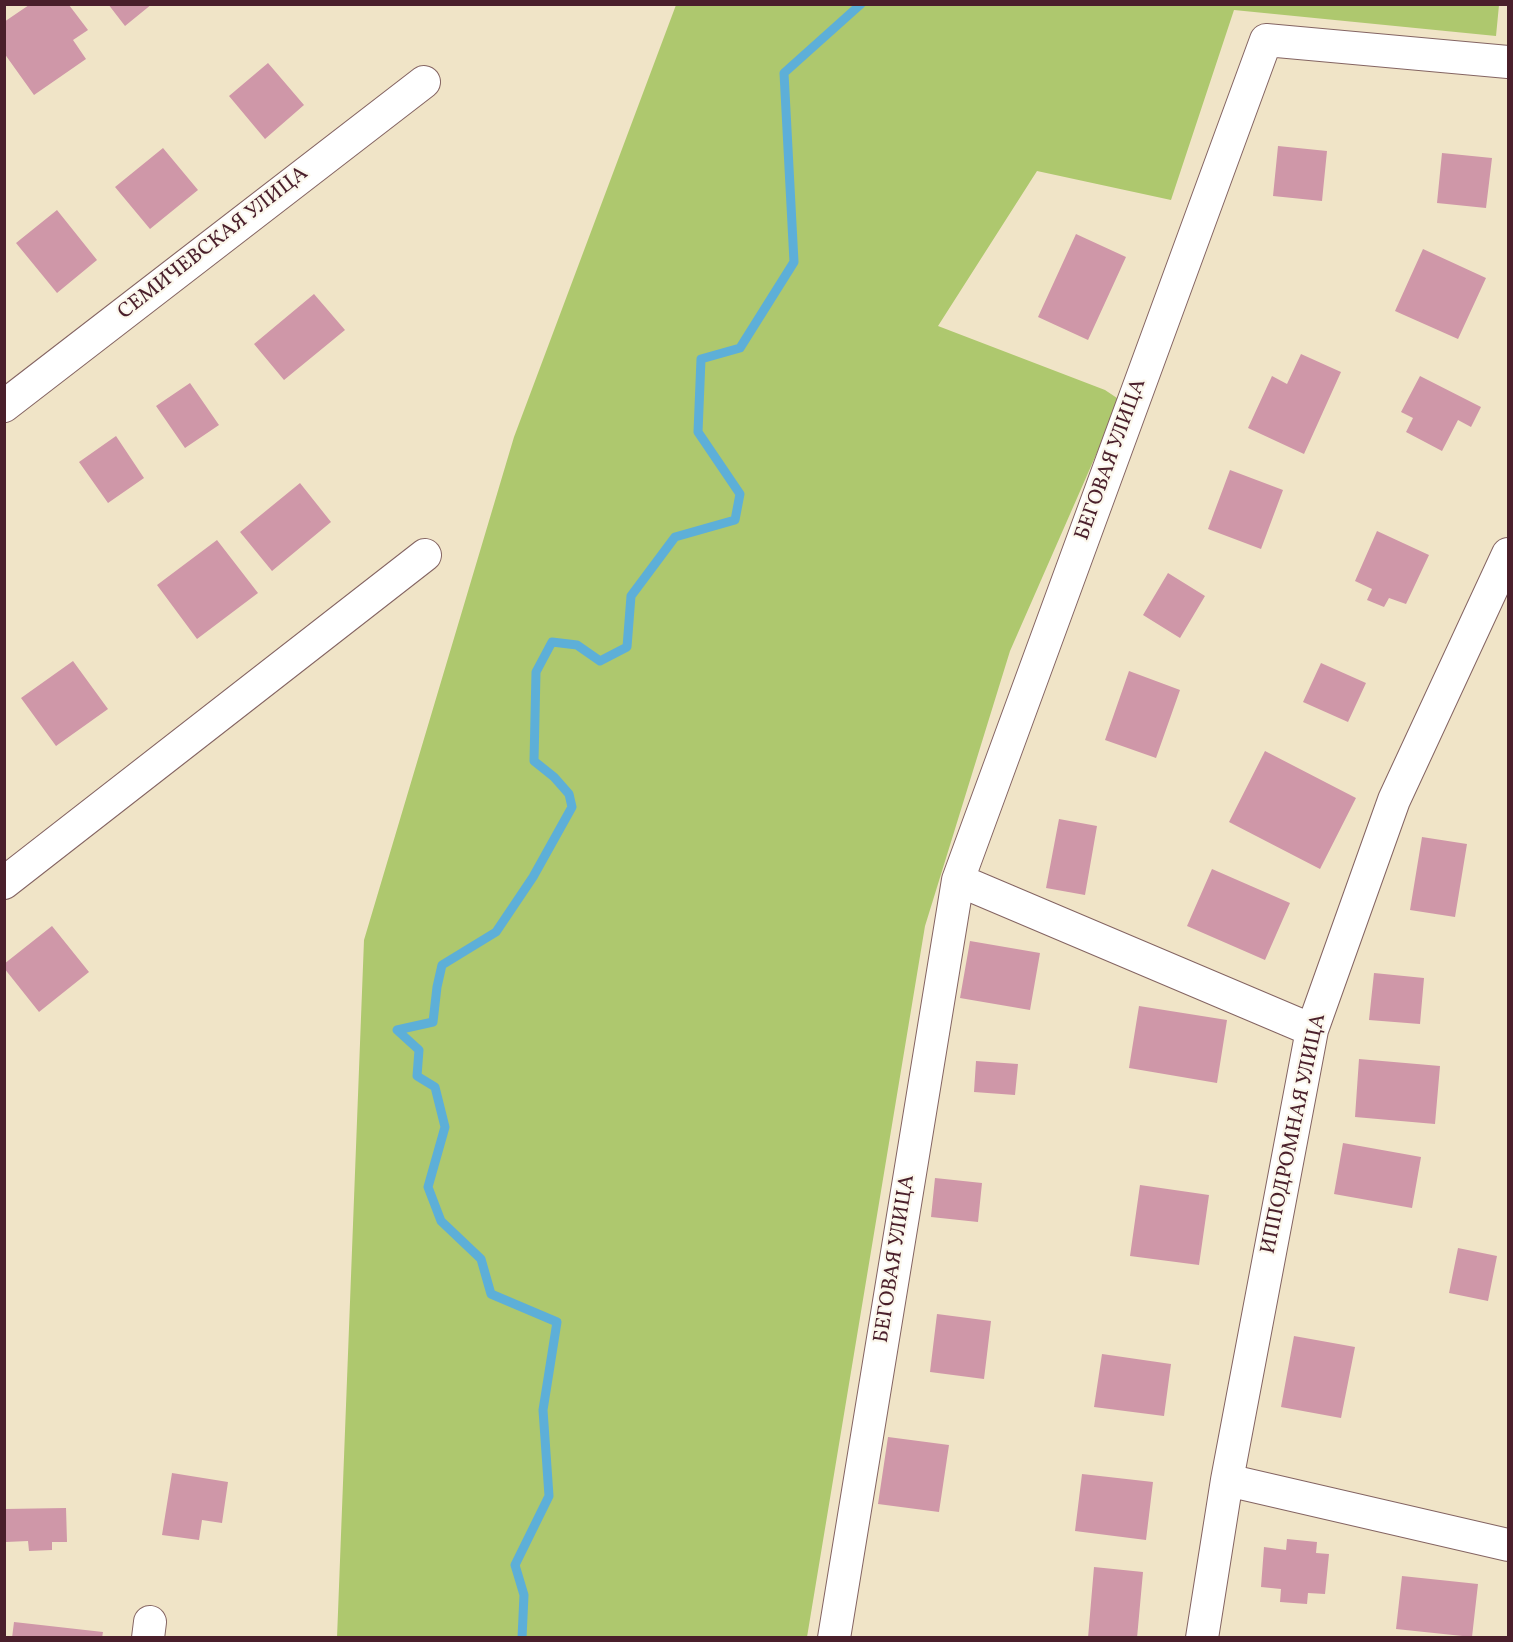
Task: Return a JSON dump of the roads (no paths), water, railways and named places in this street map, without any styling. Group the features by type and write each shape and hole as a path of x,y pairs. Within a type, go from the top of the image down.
{"street":[{"name":"БЕГОВАЯ УЛИЦА","path":"834,1638 958,880 1266,40 1509,62"},
{"name":"СЕМИЧЕВСКАЯ УЛИЦА","path":"4,406 423,82"},
{"name":"ИППОДРОМНАЯ УЛИЦА","path":"1202,1638 1227,1480 1312,1030 1394,800 1509,554"},
{"path":"4,883 425,555"},
{"path":"958,880 1312,1030"},
{"path":"1227,1480 1509,1545"}],"waterway":[{"path":"522,1638 524,1595 515,1565 549,1496 543,1410 557,1322 491,1294 481,1259 441,1221 428,1187 445,1127 435,1087 417,1076 419,1050 397,1030 433,1022 442,965 496,932 533,877 572,807 569,794 554,777 534,761 536,672 552,642 577,645 600,661 627,647 631,596 675,537 735,520 740,494 698,432 701,359 740,348 794,262 784,73 861,4"}]}
